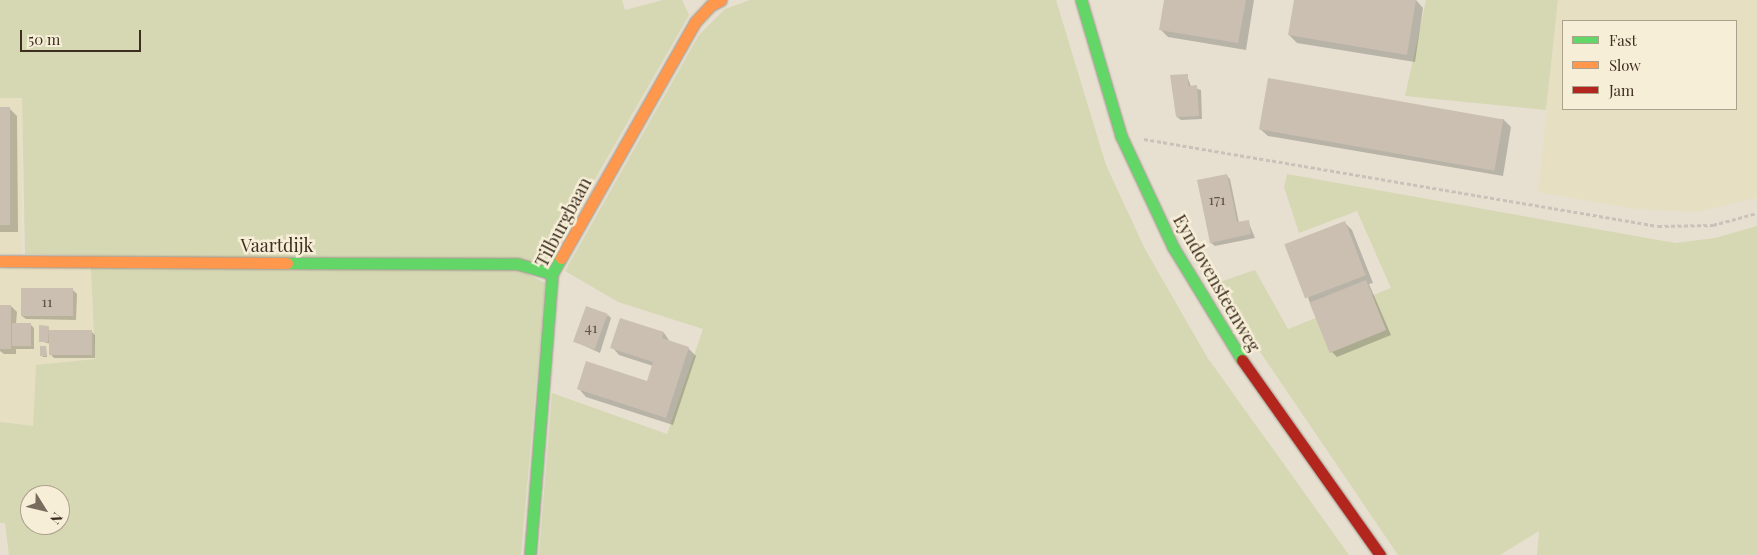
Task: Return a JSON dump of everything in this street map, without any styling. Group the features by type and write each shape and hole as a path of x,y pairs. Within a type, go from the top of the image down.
{"street":[{"name":"Tilburgbaan","path":"530,555 552,274 695,22 711,5 721,0"},
{"name":"Eyndovensteenweg","path":"1081,0 1121,136 1172,247 1223,334 1380,555"},
{"name":"Vaartdijk","path":"0,261 518,264 552,274"}],"path":[{"path":"1121,136 1168,141 1658,226 1713,225 1757,213"}],"shaded area":[{"path":"1558,0 1757,0 1757,198 1696,212 1635,209 1538,192"},
{"path":"0,98 22,98 22,254 0,254"},
{"path":"0,268 91,268 95,359 36,365 33,426 0,422"}],"green space":[{"path":"0,0 622,0 625,10 663,0 682,0 689,15 546,265 25,254 22,98 0,98"},
{"path":"750,0 1056,0 1106,165 1145,249 1207,357 1349,555 539,555 552,393 667,434 703,329 618,302 565,271 699,35 725,9"},
{"path":"1426,0 1558,0 1546,110 1405,96"},
{"path":"1287,174 1675,243 1715,238 1757,226 1757,555 1537,555 1539,531 1500,555 1398,555 1214,284 1255,270 1288,329 1391,288 1357,211 1299,233 1284,187"},
{"path":"91,268 520,270 545,283 521,555 9,555 5,523 0,523 0,422 33,426 36,365 95,359"}],"building":[{"path":"1164,0 1246,0 1238,43 1159,30"},
{"path":"1294,0 1416,0 1407,55 1288,35"},
{"path":"1188,74 1188,86 1197,85 1199,116 1176,117 1170,75"},
{"path":"1268,78 1503,120 1494,171 1259,129"},
{"path":"0,107 10,107 10,225 0,225"},
{"path":"1227,174 1237,222 1249,220 1251,234 1210,243 1197,180"},
{"path":"1345,221 1366,275 1305,298 1284,244"},
{"path":"1366,280 1386,330 1330,353 1309,303"},
{"path":"21,288 73,288 73,316 21,316"},
{"path":"0,305 11,305 11,349 0,349"},
{"path":"586,306 608,314 595,350 573,342"},
{"path":"620,318 664,332 662,338 689,347 666,418 577,389 586,361 647,381 653,362 610,348"},
{"path":"12,323 31,323 31,346 12,346"},
{"path":"39,325 49,326 48,342 39,342"},
{"path":"49,330 92,330 92,355 49,355"},
{"path":"40,346 46,346 46,356 40,356"}],"traffic: fast":[{"path":"1081,0 1121,136 1173,247 1242,360"},
{"path":"530,555 552,274 561,258"},
{"path":"287,263 518,264 552,274"}],"traffic: slow":[{"path":"561,258 695,22 711,5 721,0"},
{"path":"0,261 287,263"}],"traffic: jam":[{"path":"1242,360 1380,555"}]}
